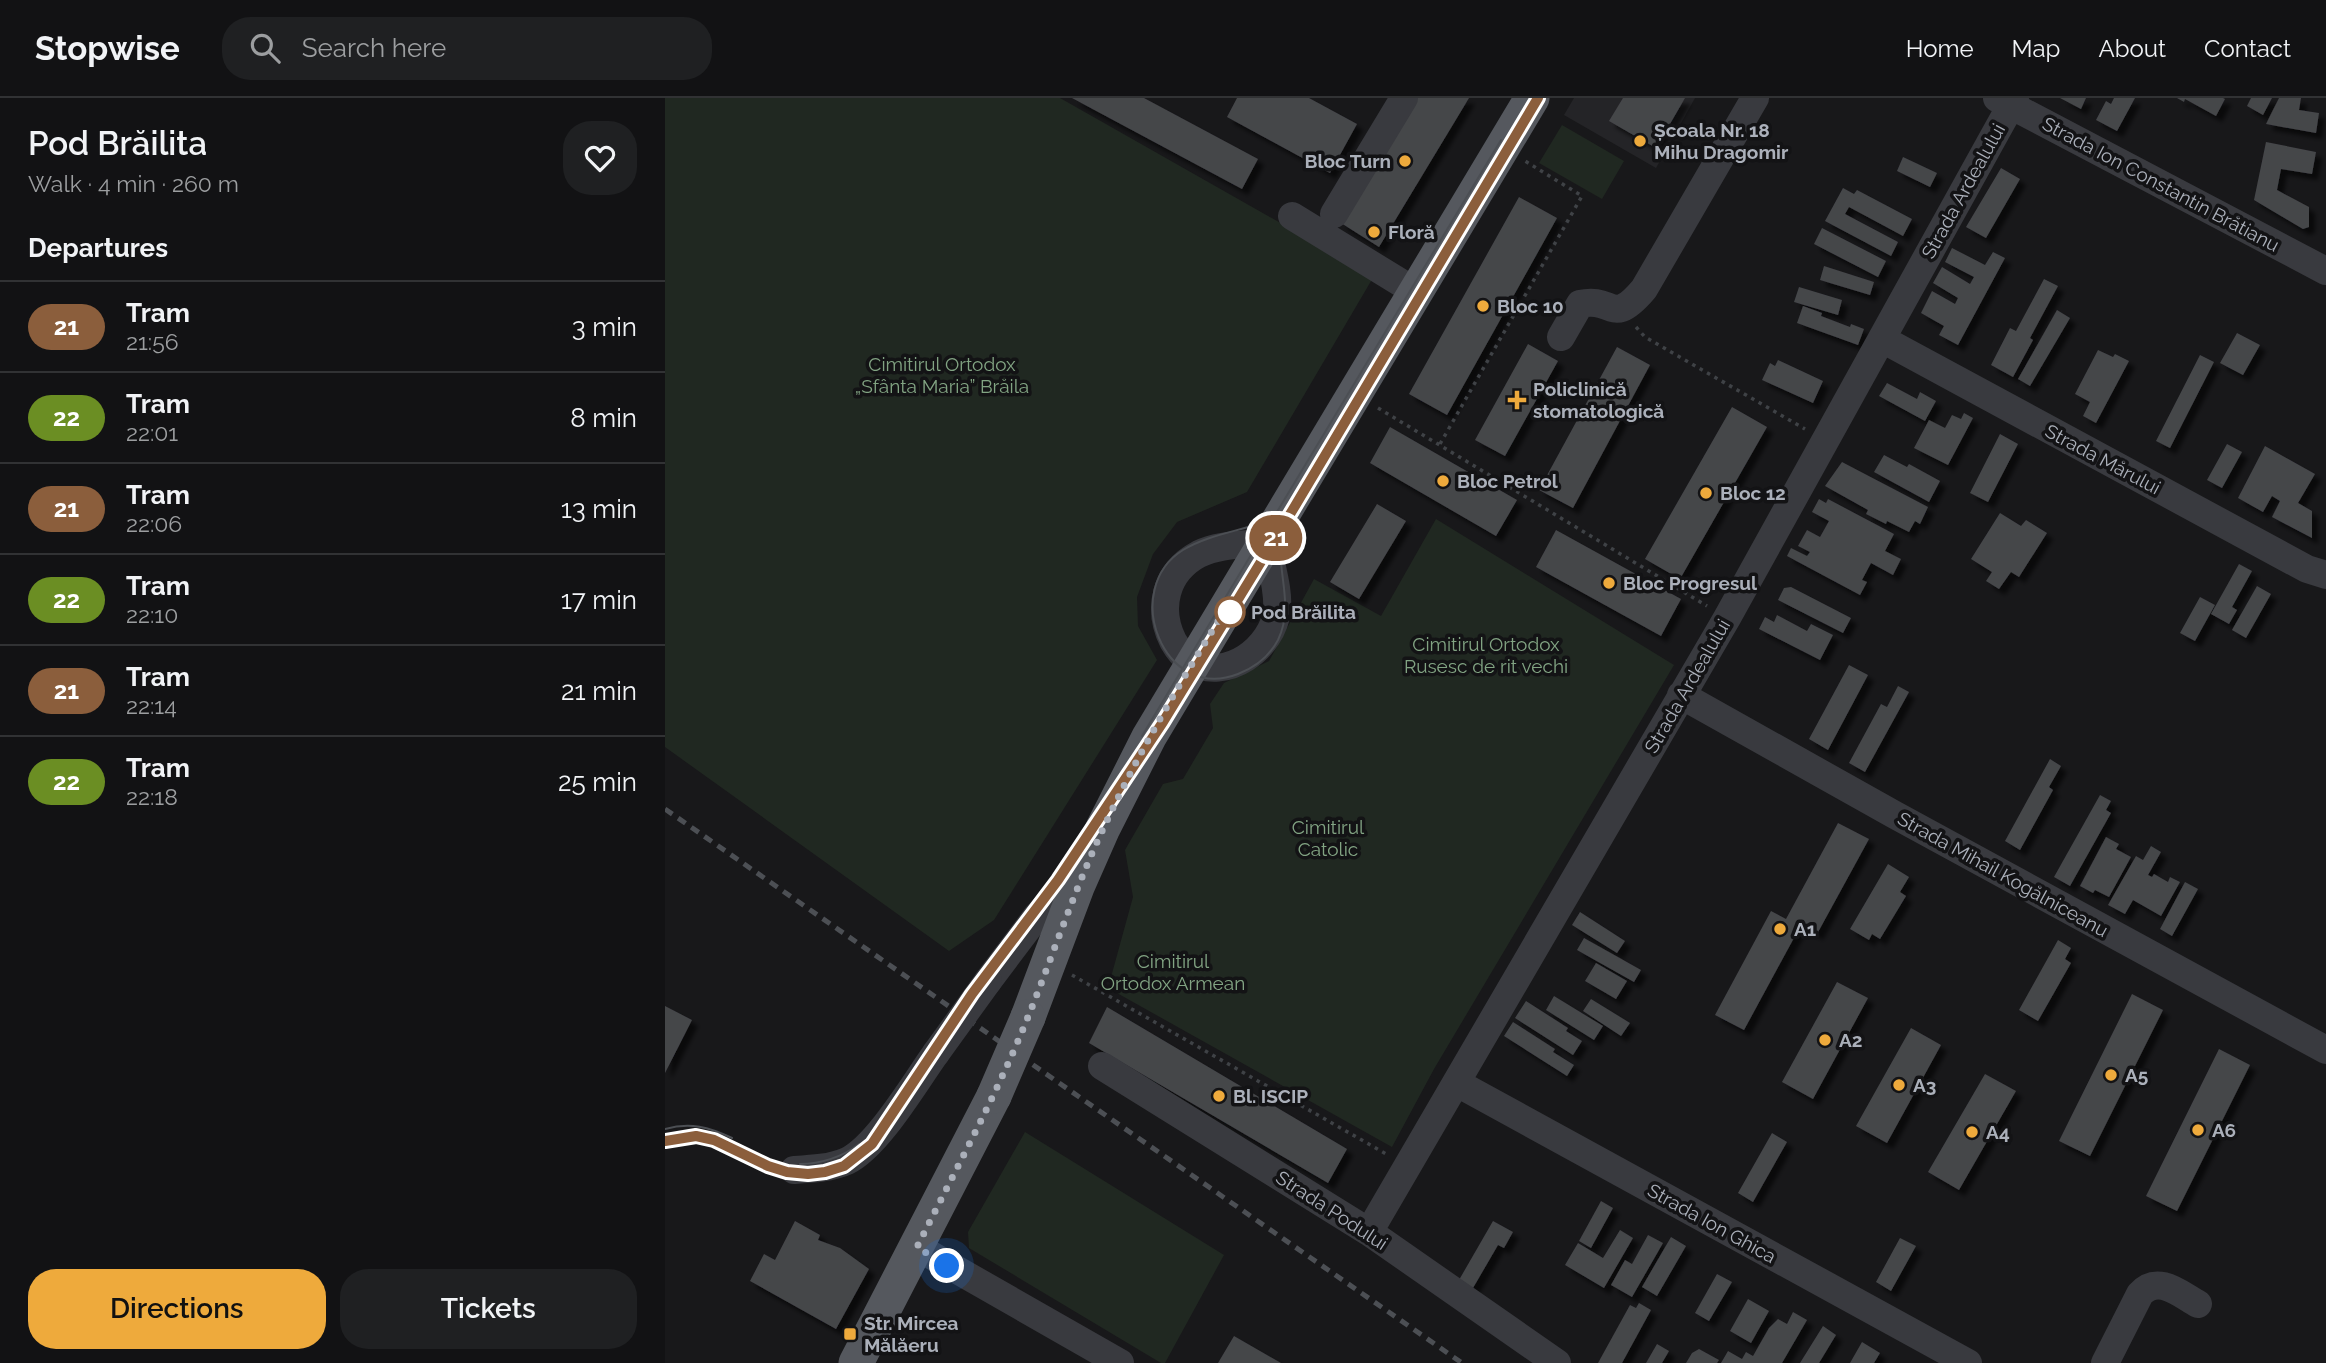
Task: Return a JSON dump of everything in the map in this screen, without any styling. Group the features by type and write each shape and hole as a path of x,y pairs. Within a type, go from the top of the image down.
{"main road":[{"path":"856,1363 993,1096 1028,1017 1077,887 1149,737 1532,98"}],"street":[{"path":"1334,214 1404,98"},
{"path":"1561,337 1580,304 1590,301 1612,309 1622,309 1630,305 1644,289 1755,98"},
{"name":"Strada Ion Constantin Brătianu","path":"2007,101 2326,271"},
{"name":"Strada Ardealului","path":"1369,1232 1727,618 1882,339 2007,101"},
{"path":"1292,216 1416,292"},
{"name":"Strada Mărului","path":"1882,339 2307,569 2326,575"},
{"path":"1267,542 1277,594 1277,610 1274,625 1266,639 1250,656 1236,663 1215,667 1193,662 1176,646 1166,625 1164,609 1169,585 1185,566 1206,551 1267,542"},
{"name":"Strada Mihail Kogălniceanu","path":"1681,695 2326,1050"},
{"path":"794,1170 832,1166 849,1160 870,1144 1037,916 1049,904 1077,887"},
{"name":"Strada Podului","path":"1102,1066 1369,1232 1557,1363"},
{"name":"Strada Ion Ghica","path":"1457,1083 1968,1363"},
{"path":"917,1247 1120,1363"},
{"path":"2105,1363 2146,1287 2160,1284 2198,1304"}],"path":[{"path":"1440,444 1583,196 1502,147"},
{"path":"1622,309 1644,337 1825,441"},
{"path":"1355,394 1727,618"},
{"path":"1049,963 1408,1166"}],"shaded area":[{"name":"Școala Nr. 18 Mihu Dragomir","path":"1574,98 1695,98 1656,168 1564,115"}],"green space":[{"name":"Cimitirul Ortodox „Sfânta Maria” Brăila","path":"665,98 1060,98 1374,276 1247,492 1177,522 1153,554 1137,597 1138,626 1157,660 994,920 949,951 665,747"},
{"path":"1562,125 1624,161 1602,199 1539,163"},
{"path":"1436,519 1674,665 1434,1069 1392,1147 1108,988 1133,897 1125,850 1163,784 1183,779 1213,728 1210,704 1224,683 1269,661 1314,579 1381,616"},
{"path":"1025,1132 1224,1255 1165,1363 969,1248 968,1232"}],"building":[{"path":"1072,98 1144,98 1258,159 1242,189"},
{"path":"1237,98 1309,98 1357,124 1330,173 1227,117"},
{"name":"Bloc Turn","path":"1416,98 1469,98 1379,247 1341,223"},
{"path":"1623,98 1685,98 1656,148 1609,121"},
{"path":"2060,98 2086,98 2081,109"},
{"path":"2114,98 2135,98 2117,131 2096,120 2106,101 2111,104"},
{"path":"2177,98 2225,99 2216,116 2185,99 2184,102"},
{"path":"2251,98 2272,98 2263,115 2247,106"},
{"path":"2279,98 2301,98 2299,110 2319,113 2316,133 2266,124"},
{"path":"2266,142 2316,152 2312,174 2281,169 2277,190 2309,207 2309,227 2303,229 2254,200"},
{"path":"1903,157 1937,173 1930,187 1897,171"},
{"path":"2001,168 2020,179 1986,238 1966,227"},
{"path":"1843,188 1854,194 1857,190 1912,219 1903,236 1849,207 1845,214 1898,242 1891,256 1825,221"},
{"name":"Bloc 10","path":"1519,197 1557,218 1447,415 1409,394"},
{"path":"1822,228 1886,261 1878,277 1814,244"},
{"path":"1952,248 1985,265 1993,252 2005,258 1958,345 1939,335 1944,326 1921,313 1932,291 1955,304 1958,298 1933,283 1942,267 1970,284 1974,277 1945,262"},
{"path":"1824,266 1874,282 1870,295 1820,280"},
{"path":"2044,279 2058,286 2013,377 1991,365 2010,328 2016,331"},
{"path":"1799,287 1842,300 1838,315 1794,302"},
{"path":"1803,306 1850,327 1851,324 1864,329 1858,345 1797,323"},
{"path":"2057,310 2070,318 2030,386 2018,379"},
{"path":"2237,333 2260,345 2243,375 2220,363"},
{"name":"Policlinică stomatologică","path":"1528,344 1558,361 1505,456 1475,440"},
{"path":"1617,347 1650,365 1573,508 1539,490"},
{"path":"2098,350 2129,361 2096,423 2083,416 2090,402 2075,394"},
{"path":"2200,355 2214,362 2170,448 2156,441"},
{"path":"1778,360 1823,381 1813,403 1762,380 1770,363 1775,366"},
{"path":"1887,383 1917,399 1920,392 1936,401 1925,421 1879,396"},
{"name":"Bloc 12","path":"1732,407 1767,427 1680,579 1645,559"},
{"path":"1964,413 1973,418 1948,465 1914,448 1929,420 1945,428 1952,415 1961,419"},
{"name":"Bloc Petrol","path":"1390,427 1517,500 1496,536 1370,463"},
{"path":"2000,434 2018,444 1988,502 1970,493"},
{"path":"2227,444 2242,452 2222,488 2207,480"},
{"path":"2265,446 2315,474 2298,503 2312,511 2312,538 2272,517 2280,501 2272,496 2263,512 2238,498"},
{"path":"1884,455 1907,467 1909,464 1940,481 1929,502 1874,472"},
{"path":"1842,462 1928,507 1920,524 1915,521 1909,532 1887,521 1886,524 1866,514 1868,510 1825,486"},
{"path":"1819,499 1826,503 1828,499 1894,534 1885,551 1901,559 1893,575 1871,563 1862,580 1867,582 1860,595 1787,556 1791,548 1807,556 1810,552 1798,546 1807,530 1820,537 1829,521 1812,512"},
{"path":"1377,504 1406,521 1359,599 1330,582"},
{"path":"2000,513 2021,526 2026,520 2047,533 2019,577 2011,572 1999,589 1986,581 1992,572 1971,559"},
{"name":"Bloc Progresul","path":"1556,530 1681,599 1661,636 1536,567"},
{"path":"2239,564 2252,571 2232,607 2237,610 2229,624 2211,614"},
{"path":"2257,586 2271,594 2246,638 2232,630"},
{"path":"1791,587 1851,618 1843,633 1778,600 1784,588"},
{"path":"2200,597 2215,605 2195,641 2180,633"},
{"path":"1777,615 1807,631 1811,624 1833,635 1820,660 1759,629 1765,617 1774,622"},
{"path":"1849,665 1868,675 1828,750 1809,739"},
{"path":"1898,686 1909,692 1865,772 1849,763 1881,704 1887,707"},
{"path":"2050,759 2061,766 2049,787 2053,790 2020,850 2005,841"},
{"path":"2100,795 2111,801 2106,810 2111,813 2070,886 2054,877"},
{"name":"A1","path":"1838,823 1869,839 1817,934 1801,925 1744,1030 1715,1015 1771,911 1786,919"},
{"path":"2106,837 2119,844 2116,849 2131,857 2109,897 2080,886"},
{"path":"2151,846 2161,852 2148,875 2152,877 2154,874 2168,882 2170,877 2180,882 2161,916 2133,900 2125,914 2108,905 2136,856 2143,860"},
{"path":"1888,864 1909,877 1900,892 1906,896 1880,939 1872,934 1869,940 1850,929"},
{"path":"2185,882 2198,889 2172,936 2160,929"},
{"path":"1580,912 1625,941 1617,953 1572,925"},
{"path":"1584,938 1641,970 1634,982 1577,950"},
{"path":"2058,940 2071,948 2065,959 2071,963 2038,1021 2019,1010"},
{"path":"1596,963 1627,981 1616,999 1585,981"},
{"name":"A2","path":"1837,982 1868,998 1813,1099 1782,1082"},
{"name":"A5","path":"2132,994 2163,1010 2090,1156 2059,1141"},
{"path":"1554,996 1603,1026 1594,1040 1546,1010"},
{"path":"1591,999 1630,1023 1621,1036 1583,1011"},
{"path":"1526,1001 1568,1028 1566,1031 1582,1041 1573,1055 1515,1018"},
{"path":"665,1006 692,1020 665,1073"},
{"name":"Bl. ISCIP","path":"1107,1007 1347,1149 1328,1183 1089,1043"},
{"path":"1513,1022 1555,1049 1553,1052 1574,1065 1567,1076 1504,1036"},
{"name":"A3","path":"1911,1028 1941,1045 1887,1143 1856,1126"},
{"name":"A6","path":"2219,1049 2250,1065 2177,1211 2146,1196"},
{"name":"A4","path":"1985,1074 2016,1091 1959,1190 1928,1172"},
{"path":"1772,1133 1787,1142 1753,1202 1738,1193"},
{"path":"1601,1201 1613,1208 1591,1248 1579,1241"},
{"path":"795,1221 820,1235 818,1240 840,1248 869,1269 836,1329 750,1281 764,1254 775,1260"},
{"path":"1493,1221 1513,1232 1504,1248 1498,1245 1473,1288 1459,1280"},
{"path":"1620,1230 1633,1238 1604,1288 1565,1265 1578,1243 1603,1258"},
{"path":"1648,1235 1663,1243 1632,1297 1611,1285 1625,1260 1632,1264"},
{"path":"1671,1237 1686,1246 1657,1296 1642,1287"},
{"path":"1900,1238 1916,1246 1891,1291 1876,1282"},
{"path":"1717,1274 1732,1282 1709,1321 1695,1313"},
{"path":"1748,1299 1769,1311 1751,1343 1730,1331"},
{"path":"1639,1303 1651,1310 1622,1363 1598,1363 1630,1305 1636,1308"},
{"path":"1793,1312 1807,1320 1782,1363 1721,1363 1728,1351 1742,1359 1746,1352 1753,1356 1769,1328 1778,1319 1787,1324"},
{"path":"1823,1326 1836,1335 1819,1363 1800,1363"},
{"path":"1234,1336 1281,1363 1218,1363"},
{"path":"1862,1342 1880,1353 1874,1363 1850,1363"},
{"path":"1657,1344 1669,1351 1662,1363 1646,1363"},
{"path":"1699,1349 1719,1360 1717,1363 1686,1363 1692,1353"}],"tram line":[{"path":"665,1141 688,1137 711,1140 776,1168 798,1174 821,1174 846,1164 873,1140 964,1005 1057,881 1111,803 1212,645 1307,490 1538,98"},
{"name":"21","path":"665,1141 696,1136 714,1140 768,1166 787,1172 808,1174 844,1166 872,1144 972,994 1058,880 1163,722 1538,98"},
{"path":"1142,736 1501,140"},
{"path":"1274,518 1194,544 1183,550 1164,568 1154,590 1153,614 1159,638 1171,658 1189,672 1212,679 1238,674 1251,668 1270,652 1278,640 1285,614 1281,535"},
{"path":"665,1129 699,1127 732,1138"},
{"path":"800,1164 831,1159 859,1144"}],"railway":[{"path":"665,809 1462,1363"}],"place":[{"name":"Școala Nr. 18 Mihu Dragomir","path":"1640,141"},
{"name":"Bloc Turn","path":"1405,161"},
{"name":"Floră","path":"1374,232"},
{"name":"Bloc 10","path":"1483,306"},
{"name":"Policlinică stomatologică","path":"1517,400"},
{"name":"Bloc Petrol","path":"1443,481"},
{"name":"Bloc 12","path":"1706,493"},
{"name":"Bloc Progresul","path":"1609,583"},
{"name":"Pod Brăilita","path":"1230,612"},
{"name":"A1","path":"1780,929"},
{"name":"A2","path":"1825,1040"},
{"name":"A5","path":"2111,1075"},
{"name":"A3","path":"1899,1085"},
{"name":"Bl. ISCIP","path":"1219,1096"},
{"name":"A6","path":"2198,1130"},
{"name":"A4","path":"1972,1132"},
{"name":"Str. Mircea Mălăeru","path":"850,1334"}],"route":[{"path":"947,1266 917,1247 993,1096 1028,1017 1077,887 1103,828 1149,737 1230,602 1230,612"}],"park label":[{"name":"Cimitirul Ortodox Rusesc de rit vechi","path":"1486,655"},
{"name":"Cimitirul Catolic","path":"1328,838"},
{"name":"Cimitirul Ortodox Armean","path":"1173,972"}]}
